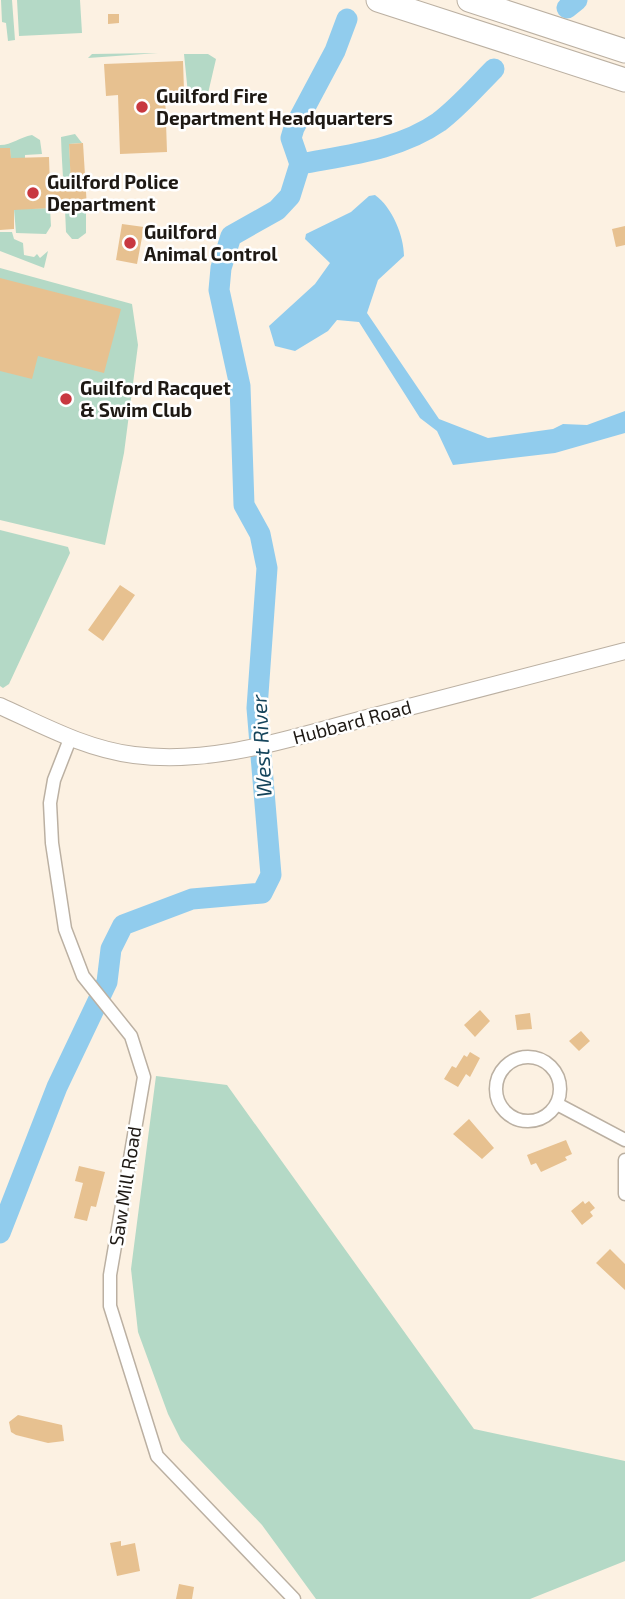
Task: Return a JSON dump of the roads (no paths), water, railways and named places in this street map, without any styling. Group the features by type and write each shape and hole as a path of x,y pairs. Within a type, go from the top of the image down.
{"highway":[{"path":"368,0 410,10"},
{"path":"378,0 625,80"},
{"path":"469,0 618,49"},
{"path":"498,0 618,49"}],"street":[{"name":"Hubbard Road","path":"0,706 70,739 102,749 164,758 225,754 625,651"},
{"name":"Saw Mill Road","path":"70,739 54,782 50,823 65,929 76,962 93,989 131,1036 144,1077 110,1275 110,1306 157,1455 294,1599"},
{"path":"526,1056 540,1058 551,1065 559,1079 561,1093 557,1104 551,1112 536,1120 524,1121 511,1116 501,1106 496,1095 496,1083 502,1069 513,1059 526,1056"},
{"path":"557,1104 625,1140"},
{"path":"625,1160 625,1194"}],"water":[{"path":"375,195 387,207 396,222 404,256 378,280 367,313 439,419 488,438 553,429 563,424 587,425 625,411 625,433 555,453 453,465 437,431 420,418 359,322 337,320 328,331 295,351 275,346 269,326 315,284 330,263 305,239 306,234 351,212 369,196"}],"waterway":[{"path":"567,8 577,0"},
{"path":"300,164 291,138 294,128 335,51 347,19"},
{"path":"300,164 372,150 407,139 439,122 454,110 494,69"},
{"name":"West River","path":"0,1233 57,1087 107,982 111,949 123,925 192,899 262,893 271,875 257,708 267,568 260,534 244,505 240,386 219,290 221,268 231,236 277,210 290,196 300,164"}],"place":[{"name":"Guilford Fire Department Headquarters","path":"142,107"},
{"name":"Guilford Police Department","path":"33,193"},
{"name":"Guilford Animal Control","path":"130,243"},
{"name":"Guilford Racquet & Swim Club","path":"66,399"}]}
